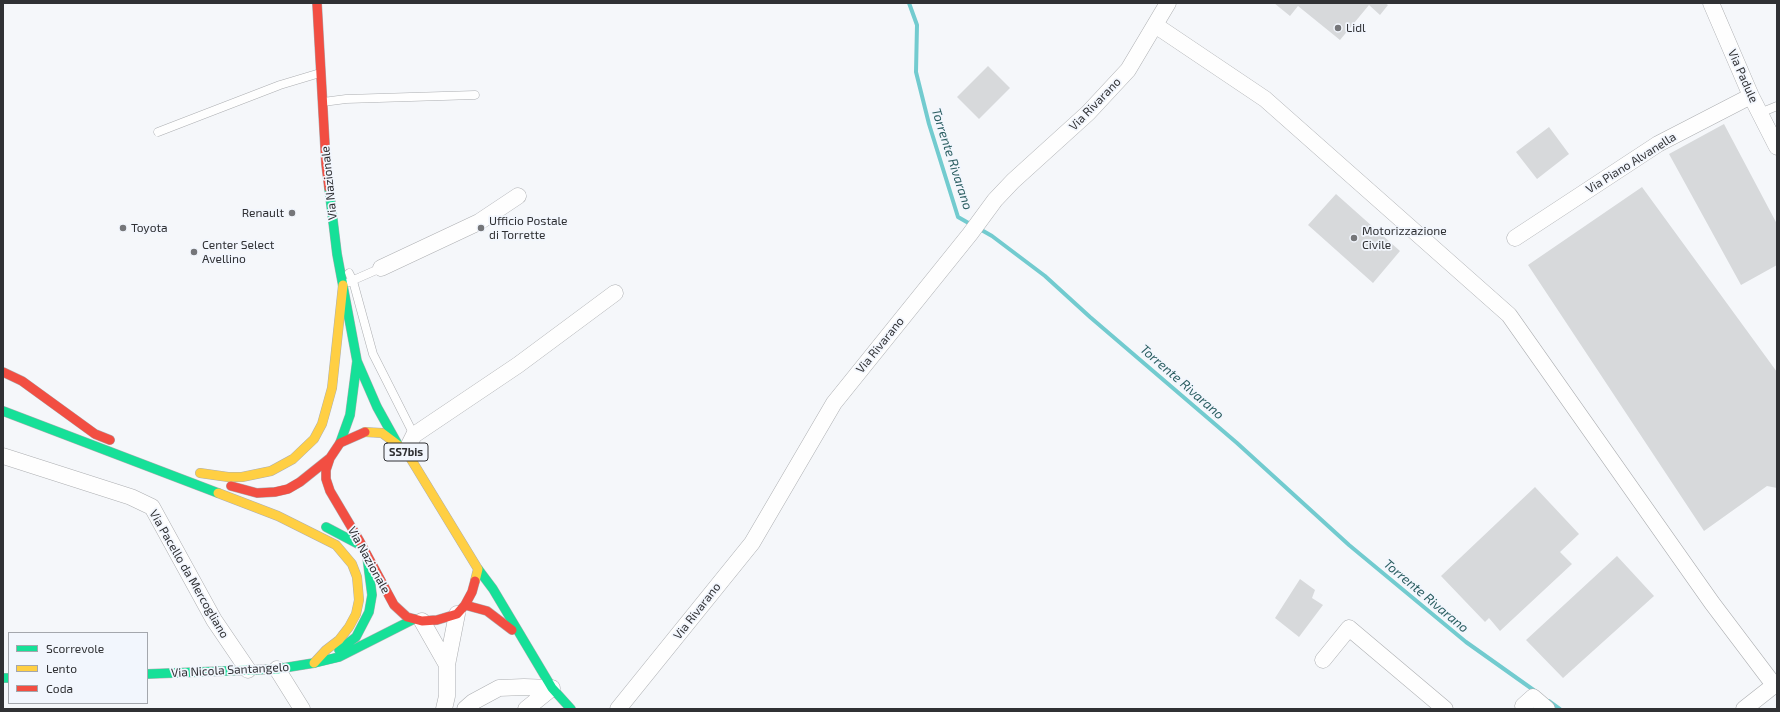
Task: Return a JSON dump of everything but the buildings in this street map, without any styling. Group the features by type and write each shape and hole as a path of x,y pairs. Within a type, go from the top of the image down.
{"main road":[{"name":"Via Nazionale","path":"317,3 326,164 337,254 357,361 377,407 478,569 493,589 522,638"},
{"path":"330,458 300,482 288,489 275,492 247,491 226,485 197,471 235,477 257,475 271,471 293,459 314,439 322,424 336,370 343,285"},
{"name":"Via Nazionale","path":"357,361 350,416 340,443 330,458 326,470 326,479 330,491 394,605 407,616 418,620"},
{"path":"3,372 22,382 95,434 117,442"},
{"path":"3,412 278,516 336,545 352,564 357,576 359,600 356,614 349,627 339,640 326,650 314,663"},
{"name":"Via Nazionale","path":"340,443 365,432 382,433 401,447"},
{"path":"278,516 310,522 327,528 362,546"},
{"path":"314,663 345,647 356,637 364,624 369,612 372,595 367,555"},
{"path":"418,620 437,620 461,609 472,592 478,569"},
{"name":"SS7bis","path":"461,609 487,611 522,638 552,688 571,709"},
{"name":"Via Nicola Santangelo","path":"148,674 278,669 314,663 339,658 418,620"}],"street":[{"name":"Via Rivarano","path":"618,709 752,543 834,403 970,234 995,200 1013,180 1088,113 1128,70 1168,3"},
{"name":"Via Padule","path":"1711,3 1751,96 1777,148"},
{"path":"1155,24 1241,82 1274,107 1384,206 1509,315 1709,598 1776,684 1744,709"},
{"name":"Via Piano Alvanella","path":"1516,238 1658,144 1751,96"},
{"path":"381,268 479,222 518,196"},
{"path":"401,447 414,434 518,365 615,293"},
{"name":"Via Pacello da Mercogliano","path":"3,456 131,497 152,507 214,620 248,670"},
{"path":"444,709 447,696 446,665 461,609"},
{"path":"418,620 446,665"},
{"path":"1323,660 1349,628 1445,709"},
{"path":"278,669 302,709"},
{"path":"465,709 473,702 499,688 552,688"},
{"path":"526,709 552,688"},
{"path":"1524,706 1533,697 1547,709"}],"lane":[{"path":"158,132 280,85 321,72"},
{"path":"322,102 346,99 475,95"},
{"path":"1760,113 1777,106"},
{"path":"337,254 353,280 373,354 414,434"},
{"path":"343,285 381,268"}],"waterway":[{"name":"Torrente Rivarano","path":"909,3 917,25 916,72 929,124 958,217 972,225"},
{"name":"Torrente Rivarano","path":"978,228 992,236 1045,276 1090,317 1237,443 1349,545 1466,642 1535,691"},
{"name":"Torrente Rivarano","path":"1549,701 1560,709"}],"traffic: fast":[{"path":"329,188 337,254 357,361 377,407 397,443"},
{"path":"340,443 350,415 357,361"},
{"path":"3,411 218,493"},
{"path":"326,527 362,546"},
{"path":"339,650 356,637 369,612 372,595 367,556"},
{"path":"478,569 493,589 552,688 571,709"},
{"path":"148,674 277,669 314,663 339,657 414,619"},
{"path":"3,678 8,678"}],"traffic: slow":[{"path":"200,473 228,477 242,477 271,471 293,459 314,439 322,424 332,388 343,285"},
{"path":"365,432 382,433 406,451 478,569 475,581"},
{"path":"218,493 278,516 336,545 352,564 357,577 359,600 356,614 349,627 339,640 326,650 314,663"}],"traffic: jam":[{"path":"317,3 326,164 329,188"},
{"path":"3,372 22,381 95,434 110,440"},
{"path":"365,432 340,443 330,458 326,470 326,479 330,491 359,540 394,605 407,617 422,621 437,620 457,614 465,605 472,592 475,581"},
{"path":"231,486 257,493 275,492 288,489 300,482 330,458"},
{"path":"465,605 487,611 512,630"}],"place":[{"name":"Lidl","path":"1338,28"},
{"name":"Renault","path":"292,213"},
{"name":"Toyota","path":"123,228"},
{"name":"Ufficio Postale di Torrette","path":"481,228"},
{"name":"Motorizzazione Civile","path":"1354,238"},
{"name":"Center Select Avellino","path":"194,252"}]}
